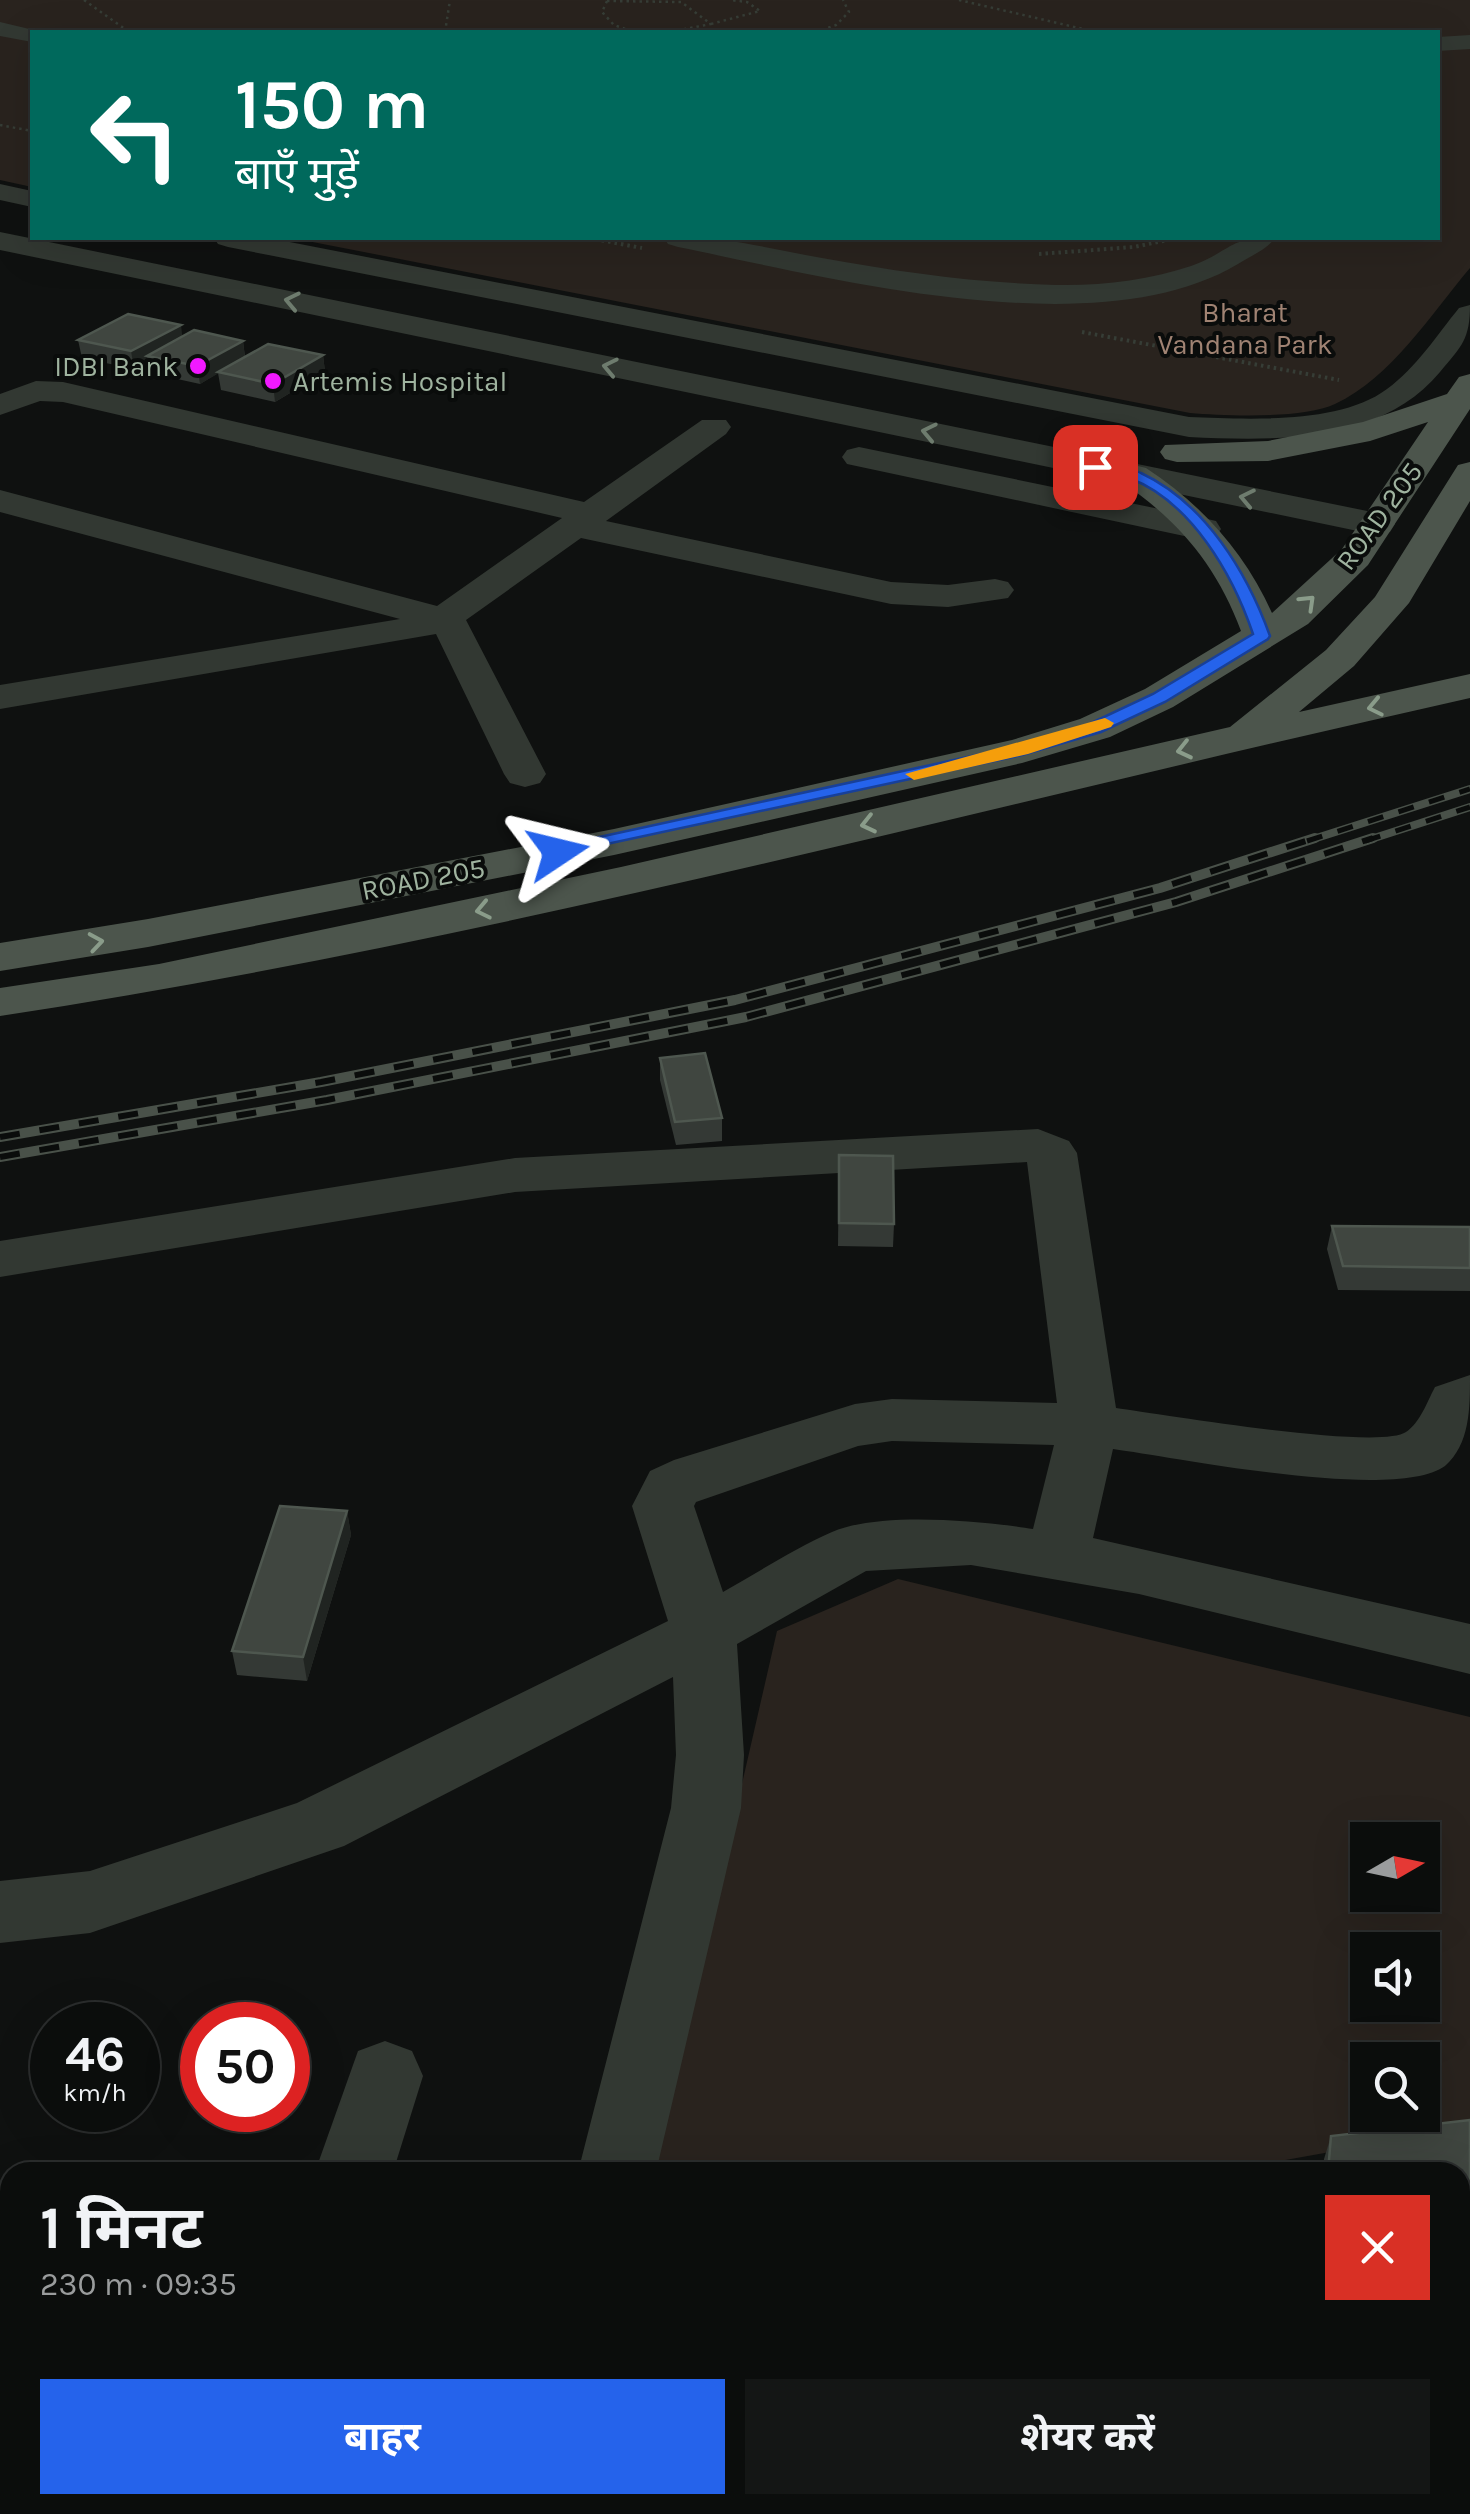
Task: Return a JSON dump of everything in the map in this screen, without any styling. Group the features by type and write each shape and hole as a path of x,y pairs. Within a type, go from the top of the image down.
{"main road":[{"path":"1177,452 1268,451 1370,431 1464,393"},
{"name":"ROAD 205","path":"0,957 148,933 614,842 1022,750 1095,728 1159,698 1294,616 1355,557 1464,393"},
{"path":"1134,475 1176,502 1204,529 1248,596 1262,636"},
{"path":"1386,510 1458,514"},
{"name":"ROAD 205","path":"0,1002 159,978 621,882 1244,736 1340,658 1390,603 1458,514"},
{"path":"1244,736 1470,686"}],"street":[{"path":"0,29 30,35"},
{"path":"1440,44 1470,42"},
{"path":"0,192 30,199"},
{"path":"0,216 30,223"},
{"path":"114,240 1177,452 1386,510"},
{"path":"238,240 1189,427 1285,427 1359,414 1389,404 1470,314"},
{"path":"689,240 972,290 1048,292 1128,288 1191,277 1242,254 1259,240"},
{"path":"0,241 1134,475 1386,510"},
{"path":"0,405 36,391 63,392 891,593 948,596 995,590"},
{"path":"0,697 418,628 443,619 585,521 697,422 752,434"},
{"path":"827,450 1204,529"},
{"path":"0,501 443,619 452,627 526,774"},
{"path":"0,1260 515,1175 1038,1145 1051,1153 1054,1168 1089,1425 1058,1556"},
{"path":"618,2162 706,1808 710,1755 704,1632 663,1506 672,1487 854,1425 892,1420 1089,1425 1312,1455 1385,1459 1423,1452 1443,1430 1456,1402 1470,1396"},
{"path":"0,1912 90,1902 319,1825 704,1632 855,1548 970,1542 1058,1556 1139,1570 1470,1649"},
{"path":"357,2162 385,2076"}],"path":[{"path":"84,0 127,30"},
{"path":"445,30 450,0"},
{"path":"630,30 606,18 602,12 608,0 691,0"},
{"path":"680,30 760,11 755,5 730,0"},
{"path":"820,30 845,19 848,6 843,0"},
{"path":"958,0 1087,30"},
{"path":"681,2 711,24"},
{"path":"714,30 718,24"},
{"path":"0,125 30,132"},
{"path":"1032,255 1134,247 1167,240"}],"green space":[{"name":"Bharat Vandana Park","path":"0,0 1470,0 1470,268 1409,343 1374,378 1335,404 1304,412 1190,413 302,240 1440,240 1440,30 30,30 30,187 0,180"},
{"path":"898,1579 1470,1717 1470,2127 1274,2162 655,2162 777,1631"}],"building":[{"path":"128,314 181,325 131,351 78,340"},
{"path":"194,330 243,341 197,366 147,356"},
{"path":"268,344 323,355 273,384 218,372"},
{"path":"705,1053 722,1118 675,1122 660,1058"},
{"path":"839,1155 893,1156 894,1224 839,1223"},
{"path":"1332,1226 1470,1227 1470,1268 1343,1266"},
{"path":"280,1506 347,1511 303,1657 232,1651"},
{"path":"1470,2120 1470,2162 1329,2162 1331,2136 1440,2132 1440,2123"}],"railway":[{"path":"1307,841 1470,789"},
{"path":"1365,841 1470,807"},
{"path":"0,1137 321,1082 735,1000 1160,888 1315,838"},
{"path":"0,1157 327,1100 746,1017 1176,902 1373,838"}],"slow traffic":[{"path":"914,774 1022,750 1105,723"}],"place":[{"name":"IDBI Bank","path":"198,366"},
{"name":"Artemis Hospital","path":"273,381"}],"route":[{"path":"558,852 1022,750 1095,728 1159,698 1262,636 1248,596 1204,529 1176,502 1134,475 1095,467"}]}
